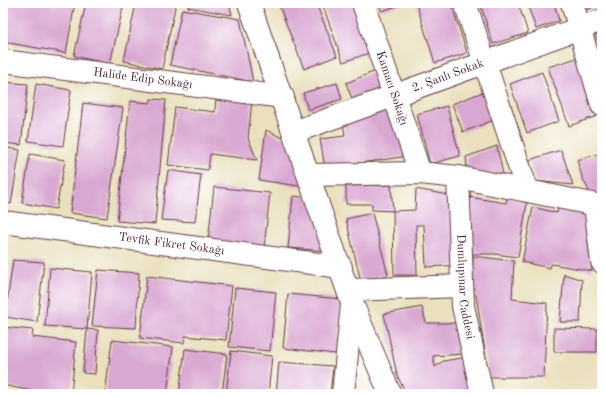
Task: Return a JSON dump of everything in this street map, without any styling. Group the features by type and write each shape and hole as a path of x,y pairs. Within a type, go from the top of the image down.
{"street":[{"path":"249,3 283,97 350,297 390,394"},
{"name":"Kamacı Sokağı","path":"363,3 420,173"},
{"path":"465,3 527,190"},
{"path":"572,3 602,105"},
{"name":"2. Şanlı Sokak","path":"294,132 602,20"},
{"name":"Halide Edip Sokağı","path":"3,61 283,97"},
{"path":"309,175 420,173 458,177 598,205 602,262"},
{"name":"Dumlupınar Caddesi","path":"458,177 463,306 482,394"},
{"name":"Tevfik Fikret Sokağı","path":"3,222 341,267"},
{"path":"350,297 462,286"},
{"path":"343,394 350,297"}],"building":[{"path":"3,3 75,3 66,53 3,42"},
{"path":"86,3 124,3 110,64 74,56"},
{"path":"136,3 176,3 162,69 124,61"},
{"path":"188,3 229,3 232,15 188,7"},
{"path":"278,3 316,3 337,56 304,69"},
{"path":"322,3 354,3 372,52 343,62"},
{"path":"379,3 407,3 381,11"},
{"path":"416,3 451,3 467,53 435,63"},
{"path":"480,3 518,3 528,33 493,44"},
{"path":"527,3 554,3 559,21 536,29"},
{"path":"583,3 602,3 602,4 586,10"},
{"path":"182,9 240,19 253,82 170,65"},
{"path":"602,32 602,56 595,34"},
{"path":"577,58 597,116 569,126 548,67"},
{"path":"378,70 388,95 355,107 346,83"},
{"path":"542,72 559,121 527,133 510,84"},
{"path":"3,82 28,84 21,145 3,143"},
{"path":"337,83 342,99 308,110 303,93"},
{"path":"36,84 71,90 63,146 28,141"},
{"path":"483,92 494,120 463,132 452,104"},
{"path":"216,97 252,101 248,138 257,160 210,154 208,170 168,165 175,107 215,112"},
{"path":"151,99 166,100 155,224 117,221 130,101 150,103"},
{"path":"83,103 123,108 107,218 70,213"},
{"path":"388,105 409,156 325,168 320,139 345,136 343,123"},
{"path":"447,106 460,156 430,164 417,114"},
{"path":"266,130 293,143 305,187 259,180"},
{"path":"497,146 504,179 467,170 466,157"},
{"path":"3,147 20,150 11,204 3,202"},
{"path":"561,150 573,185 535,181 529,160"},
{"path":"602,153 602,199 593,199 582,177 577,160"},
{"path":"30,154 65,160 56,209 22,203"},
{"path":"168,170 201,175 195,222 161,220"},
{"path":"391,185 393,211 372,210 372,204 346,204 346,186"},
{"path":"214,187 270,193 264,248 208,241"},
{"path":"416,189 459,197 462,265 426,267 424,225 416,225 417,275 394,275 393,211 415,210"},
{"path":"293,196 310,198 328,251 288,248"},
{"path":"469,197 506,203 507,197 527,203 518,257 495,254 469,254"},
{"path":"533,207 557,213 558,208 589,213 588,243 592,271 551,264 550,268 522,262"},
{"path":"372,213 388,275 361,282 346,219"},
{"path":"473,256 514,261 512,299 547,303 544,377 489,377 476,295 472,293"},
{"path":"13,260 44,262 37,322 5,317"},
{"path":"50,268 92,272 87,329 45,326"},
{"path":"98,270 139,273 136,328 92,326"},
{"path":"564,274 582,280 580,322 560,322"},
{"path":"147,276 232,286 226,340 185,336 184,343 140,338"},
{"path":"235,288 276,292 270,351 229,347"},
{"path":"288,294 342,299 336,354 283,348"},
{"path":"422,307 426,323 459,323 463,354 433,356 435,367 443,361 474,356 479,388 442,394 406,394 397,375 384,314"},
{"path":"3,327 33,330 32,337 76,342 71,394 27,390 3,385"},
{"path":"554,328 597,329 597,352 554,352"},
{"path":"87,329 98,330 95,374 83,373"},
{"path":"112,340 173,347 167,394 105,394"},
{"path":"185,349 227,354 222,394 179,394"},
{"path":"231,351 272,356 268,394 226,394"},
{"path":"279,362 333,366 330,394 276,394"}]}
